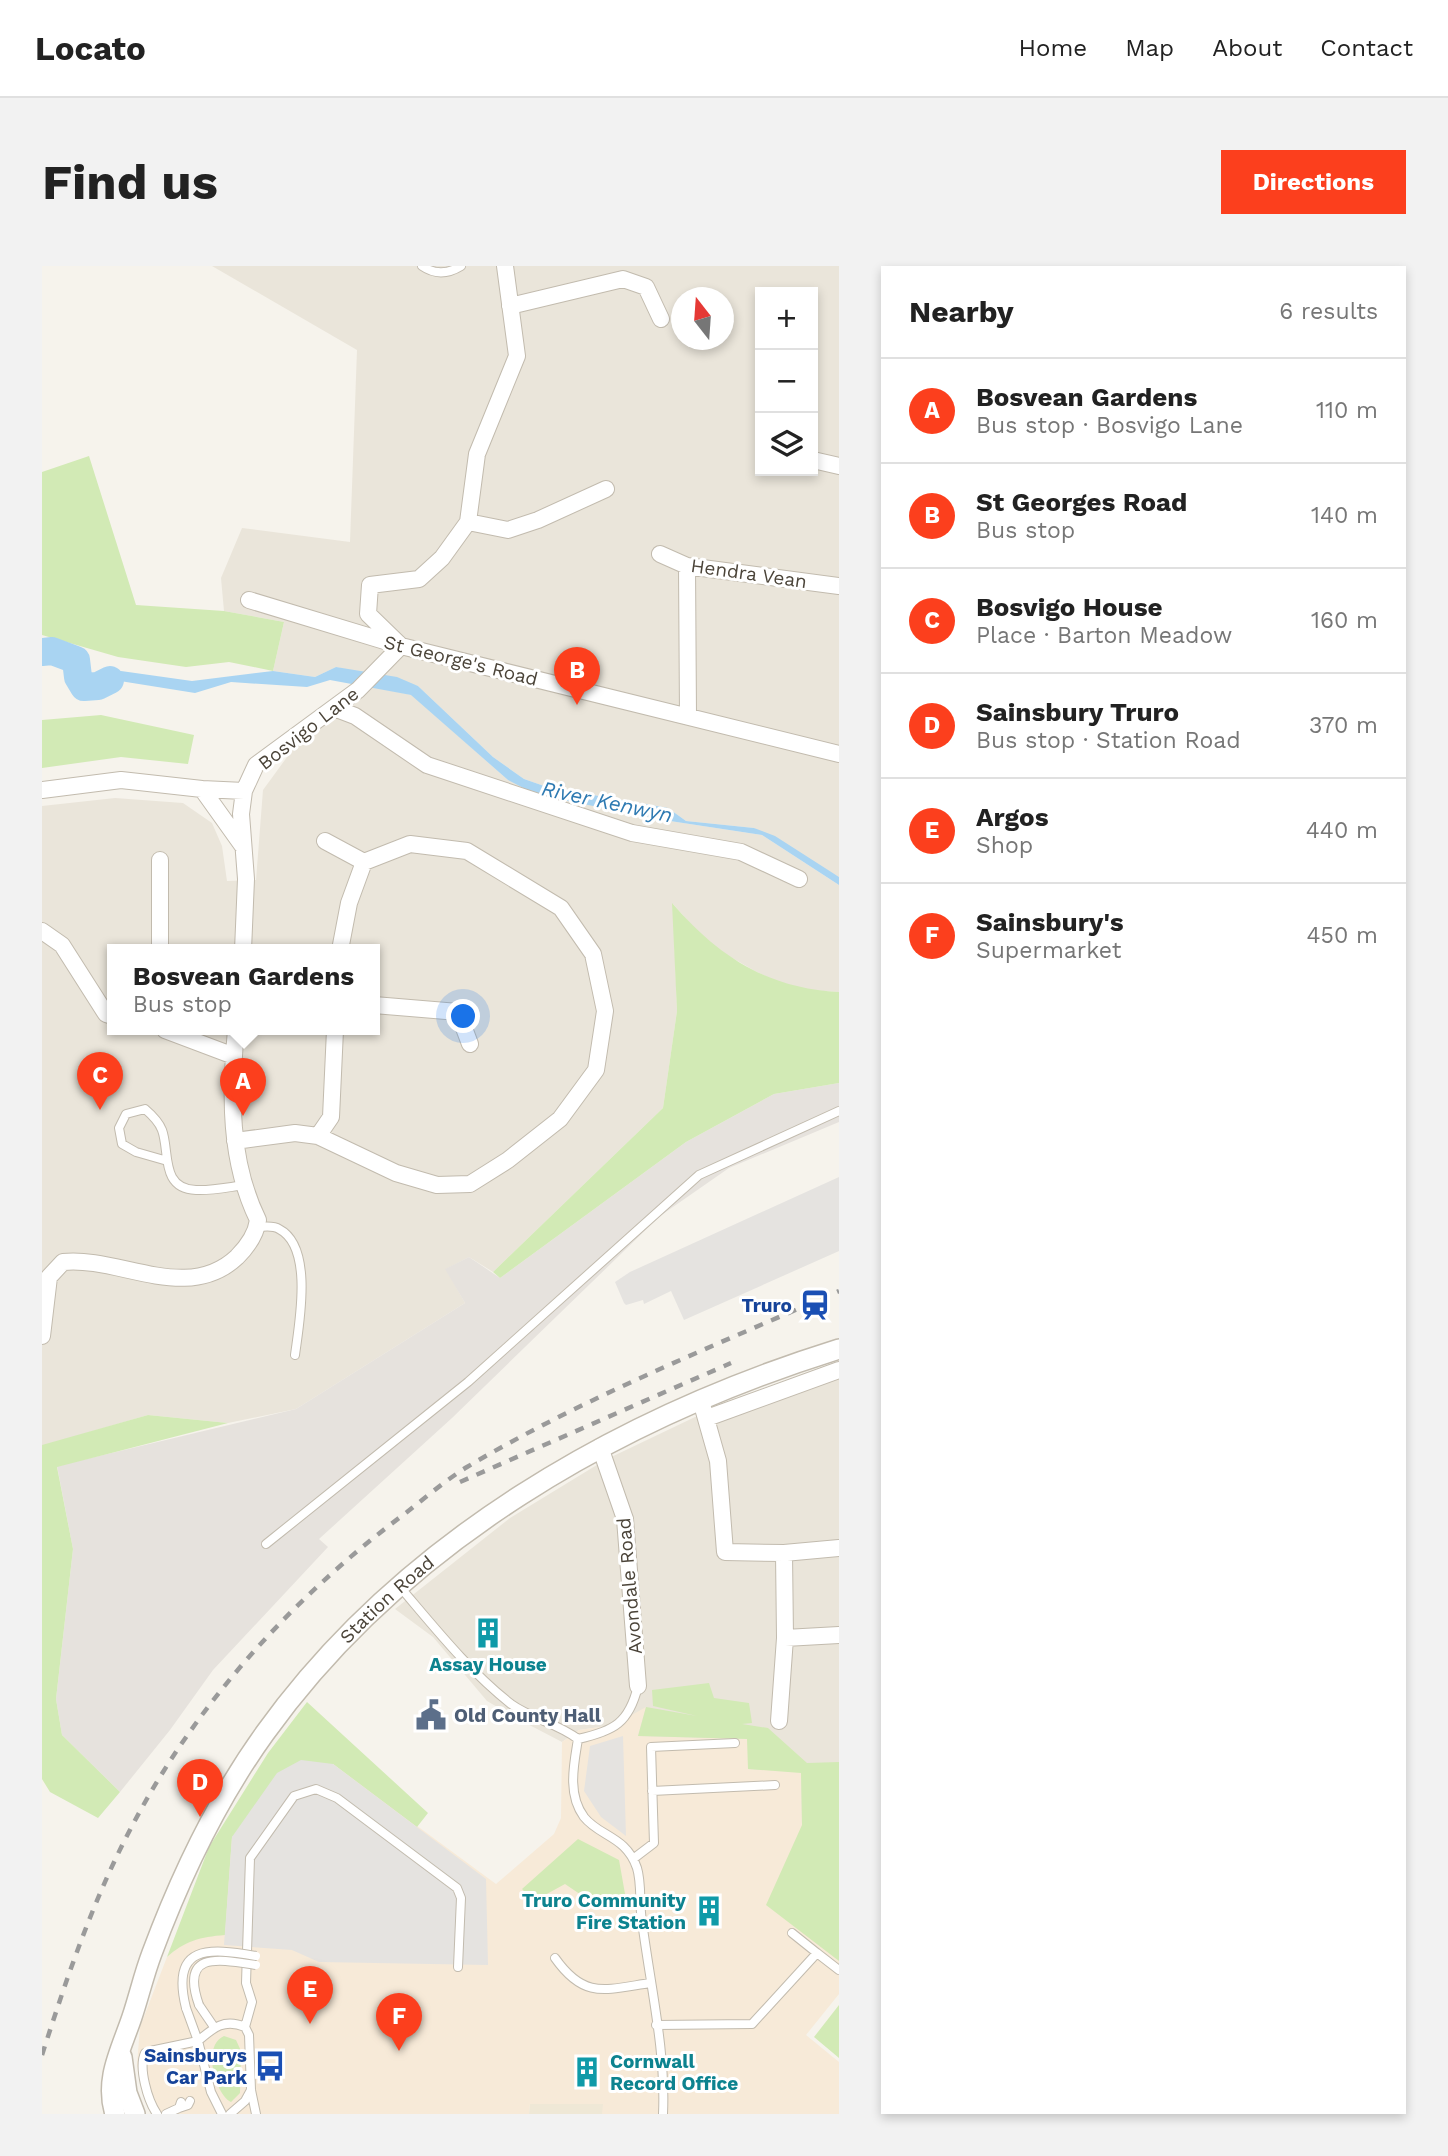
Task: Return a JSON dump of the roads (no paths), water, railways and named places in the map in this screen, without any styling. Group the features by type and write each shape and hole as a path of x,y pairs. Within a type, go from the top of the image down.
{"street":[{"path":"401,646 368,614 370,585 419,579 442,558 468,522 477,454 517,356 505,266"},
{"path":"510,306 623,279 646,287 661,319"},
{"path":"818,461 839,467"},
{"path":"468,522 508,530 538,520 606,489"},
{"name":"Hendra Vean","path":"660,554 687,566 839,586"},
{"path":"687,566 688,716"},
{"name":"St George's Road","path":"249,600 401,646 839,754"},
{"name":"Bosvigo Lane","path":"243,944 246,879 241,814 244,791 256,765 358,690 401,646"},
{"path":"334,708 355,716 428,765 632,833 741,852 799,879"},
{"path":"42,790 121,780 244,791"},
{"path":"202,789 242,845"},
{"path":"325,841 364,862"},
{"path":"235,1141 295,1133 318,1136 396,1173 437,1185 470,1184 508,1160 560,1119 596,1070 605,1011 593,954 561,908 467,851 410,844 364,862 349,903 341,944"},
{"path":"160,860 160,944"},
{"path":"42,931 62,945 107,1014"},
{"path":"380,1006 458,1012 470,1044"},
{"path":"178,1035 234,1056"},
{"path":"42,1336 49,1277 63,1262 168,1277 199,1276 228,1265 246,1248 258,1220 245,1185 235,1141 232,1101 236,1035"},
{"path":"318,1136 331,1117 335,1035"},
{"name":"Station Road","path":"110,2108 114,2066 121,2042 166,1915 208,1824 265,1733 349,1634 451,1544 514,1499 600,1447 704,1410 797,1362 839,1349"},
{"path":"839,1370 704,1410 718,1461 725,1552 784,1553 839,1548"},
{"name":"Avondale Road","path":"600,1447 625,1519 638,1686"},
{"path":"779,1721 785,1638 784,1553"},
{"path":"785,1638 839,1635"},
{"name":"Station Road","path":"121,2042 125,2083 135,2114"}],"lane":[{"path":"422,266 446,273 461,266"},
{"path":"164,1160 136,1152 122,1144 118,1128 125,1114 145,1109 152,1115 162,1128 164,1160 175,1181 185,1188 195,1190 245,1185"},
{"path":"266,1544 468,1382 699,1175 839,1111"},
{"path":"257,1227 277,1227 283,1232 292,1243 299,1262 301,1308 295,1355"},
{"path":"400,1587 484,1682 514,1706 563,1727 578,1739"},
{"path":"578,1739 618,1725 633,1708 638,1686"},
{"path":"578,1739 572,1775 575,1798 585,1818 609,1833 633,1859 638,1871 656,2025 663,2114"},
{"path":"633,1859 654,1843 651,1747 735,1743"},
{"path":"652,1791 775,1785"},
{"path":"256,2114 251,2090 249,2035 245,2027 252,2002 246,1983 248,1862 285,1806 306,1791 321,1790 337,1798 457,1888 461,1898 458,1967"},
{"path":"792,1933 839,1970"},
{"path":"214,2027 199,2005 192,1982 195,1972 202,1963 219,1959 256,1961 215,1949 197,1955 187,1966 182,1979 186,2008 211,2092 222,2114"},
{"path":"656,2025 752,2024 817,1954"},
{"path":"555,1958 569,1978 588,1989 650,1983"},
{"path":"150,2059 150,2053 198,2041 214,2027 230,2023 245,2027"},
{"path":"170,2050 145,2053 142,2060 149,2098 162,2112 180,2104"},
{"path":"230,2114 245,2101 251,2090"}],"water":[{"path":"336,667 397,677 418,686 493,757 524,779 547,787 668,808 686,821 754,828 775,836 839,877 839,885 762,835 670,821 537,795 508,780 411,695 330,680 307,687 231,682 195,693 120,681 97,690 82,686 78,677 90,682 121,671 192,681 273,671 315,677"}],"waterway":[{"name":"River Kenwyn","path":"42,652 52,651 76,660 78,677 84,687 98,686 110,680"}],"railway":[{"path":"42,2055 93,1911 117,1855 157,1782 217,1695 287,1616 325,1579 467,1467 557,1418 650,1373 839,1291"},
{"path":"460,1482 731,1363"}],"place":[{"name":"St Georges Road","path":"577,705"},
{"name":"Bosvigo House","path":"100,1110"},
{"name":"Bosvean Gardens","path":"243,1116"},
{"name":"Truro","path":"815,1305"},
{"name":"Assay House","path":"488,1633"},
{"name":"Old County Hall","path":"431,1715"},
{"name":"Sainsbury Truro","path":"200,1817"},
{"name":"Truro Community Fire Station","path":"709,1911"},
{"name":"Argos","path":"310,2024"},
{"name":"Sainsbury's","path":"399,2051"},
{"name":"Sainsburys Car Park","path":"270,2066"},
{"name":"Cornwall Record Office","path":"587,2072"}]}
